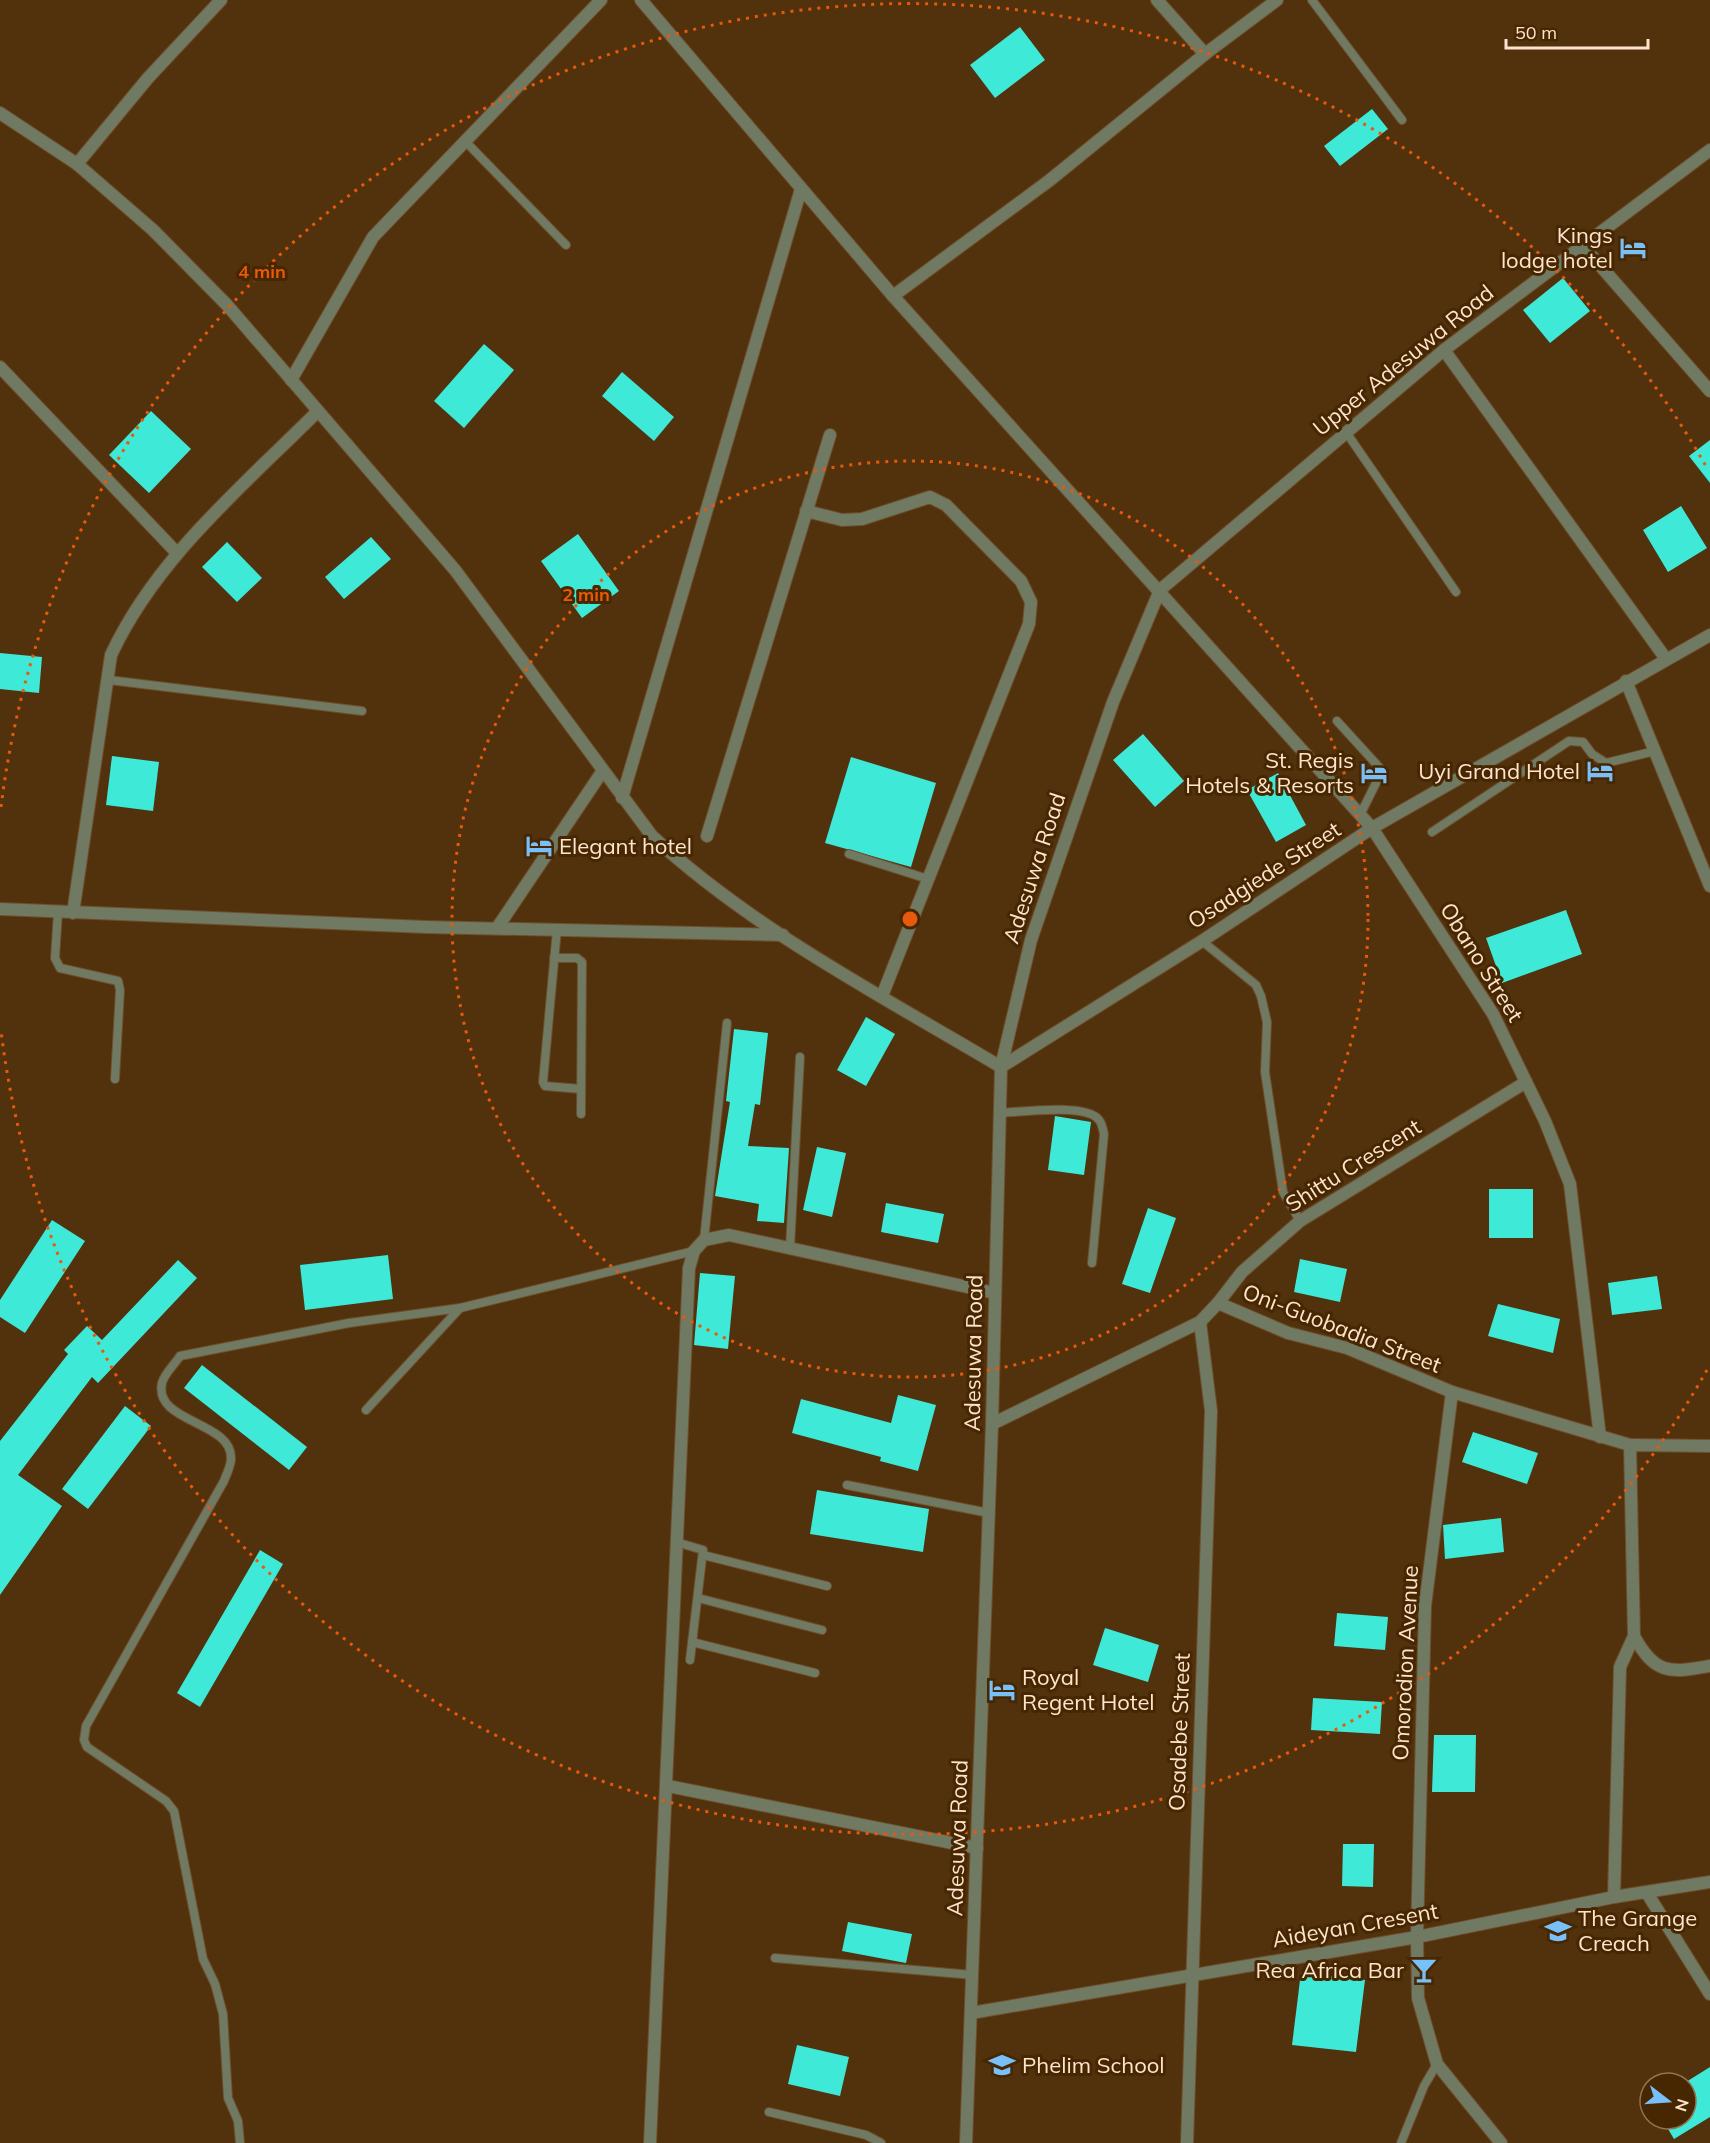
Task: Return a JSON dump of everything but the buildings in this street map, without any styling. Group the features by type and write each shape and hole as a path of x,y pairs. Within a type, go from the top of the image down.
{"street":[{"path":"77,164 148,78 221,0"},
{"path":"291,380 373,237 601,0"},
{"name":"Obano Street","path":"641,0 893,296 1372,828 1493,1014 1526,1082 1570,1184 1600,1437"},
{"path":"1157,0 1205,54"},
{"path":"893,296 1050,180 1205,54 1277,0"},
{"path":"0,113 77,164 161,238 227,305 455,570 602,772 652,836 685,866 783,935 1001,1066"},
{"name":"Upper Adesuwa Road","path":"1160,590 1444,350 1710,150"},
{"path":"622,798 801,189"},
{"path":"1583,246 1710,391"},
{"path":"1444,350 1666,659"},
{"path":"0,367 177,553"},
{"path":"73,913 109,681 111,655 121,634 177,553 317,412"},
{"path":"707,836 830,435"},
{"path":"806,511 842,520 862,519 930,497 946,505 1021,581 1031,602 1029,624 882,996"},
{"name":"Adesuwa Road","path":"966,2143 992,1424 1001,1066 1031,940 1113,702 1160,590"},
{"name":"Osadgiede Street","path":"1001,1066 1202,941 1372,828 1710,635"},
{"path":"1626,681 1710,886"},
{"path":"497,928 602,772"},
{"path":"0,909 497,928 783,935"},
{"name":"Shittu Crescent","path":"1218,1303 1242,1272 1300,1221 1526,1082"},
{"path":"650,2143 668,1786 683,1363 689,1268 694,1251 704,1240 729,1234 995,1293"},
{"name":"Oni-Guobadia Street","path":"992,1424 1200,1322 1218,1303 1287,1332 1347,1348 1452,1392 1600,1437 1630,1444 1710,1446"},
{"name":"Osadebe Street","path":"1186,2143 1211,1411 1200,1322"},
{"name":"Omorodion Avenue","path":"1437,2064 1418,1998 1417,1937 1425,1606 1452,1392"},
{"path":"1614,1897 1620,1667 1634,1636 1630,1444"},
{"path":"1634,1636 1643,1653 1654,1663 1676,1672 1710,1666"},
{"path":"668,1786 977,1848"},
{"name":"Aideyan Cresent","path":"971,2013 1417,1937 1614,1897 1710,1882"},
{"path":"1647,1893 1710,1995"},
{"path":"1437,2064 1501,2143"}],"lane":[{"path":"1311,0 1402,120"},
{"path":"465,141 566,244"},
{"path":"1346,432 1456,592"},
{"path":"109,681 362,711"},
{"path":"1337,721 1379,767 1381,773 1360,815"},
{"path":"1432,832 1569,741 1583,742 1592,754 1606,763 1655,751"},
{"path":"849,854 928,879"},
{"path":"58,912 55,958 60,968 118,981 120,990 115,1079"},
{"path":"557,929 543,1082 552,1088 581,1089"},
{"path":"1202,941 1256,985 1261,996 1267,1022 1265,1072 1283,1192 1300,1221"},
{"path":"554,958 578,958 582,962 581,1114"},
{"path":"704,1240 727,1023"},
{"path":"790,1248 800,1057"},
{"path":"1000,1113 1077,1110 1091,1114 1099,1120 1104,1134 1092,1263"},
{"path":"240,2143 238,2121 228,2098 224,2014 215,1984 203,1959 174,1811 166,1800 87,1747 84,1740 86,1726 224,1482 231,1460 230,1449 210,1430 166,1406 162,1398 162,1382 180,1356 350,1323 460,1308 694,1251"},
{"path":"366,1410 460,1308"},
{"path":"847,1485 989,1513"},
{"path":"676,1542 699,1548 703,1556 690,1660"},
{"path":"703,1556 827,1586"},
{"path":"698,1598 822,1630"},
{"path":"692,1642 815,1673"},
{"path":"775,1959 973,1975"},
{"path":"1401,2143 1424,2086 1437,2064"},
{"path":"769,2112 866,2135 881,2143"}],"place":[{"name":"Kings lodge hotel","path":"1633,248"},
{"name":"Uyi Grand Hotel","path":"1600,771"},
{"name":"St. Regis Hotels & Resorts","path":"1374,773"},
{"name":"Elegant hotel","path":"539,846"},
{"name":"Royal Regent Hotel","path":"1002,1690"},
{"name":"The Grange Creach","path":"1558,1931"},
{"name":"Rea Africa Bar","path":"1424,1970"},
{"name":"Phelim School","path":"1002,2065"}]}
